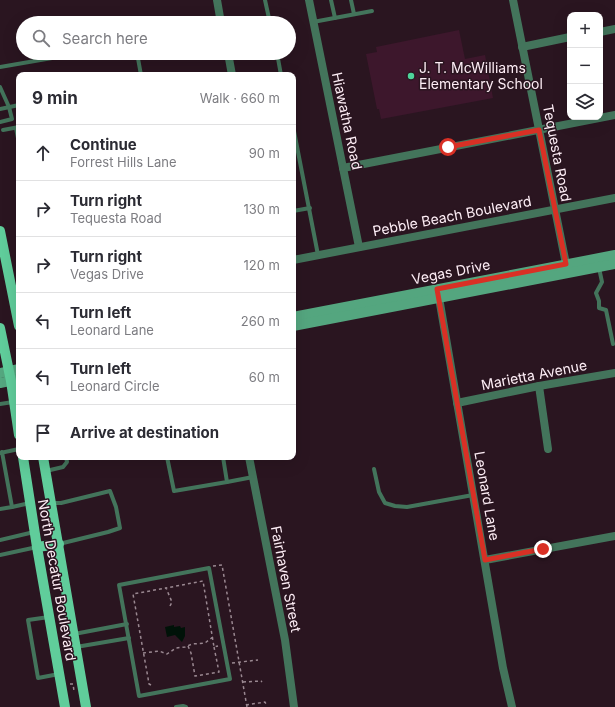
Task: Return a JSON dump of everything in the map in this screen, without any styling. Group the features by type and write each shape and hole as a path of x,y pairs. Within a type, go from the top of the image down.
{"main road":[{"path":"0,230 16,311"},
{"name":"Vegas Drive","path":"296,317 438,294 598,263 615,255"},
{"name":"Vegas Drive","path":"296,325 566,264 615,264"},
{"path":"0,328 16,415"},
{"path":"0,383 10,376"},
{"name":"North Decatur Boulevard","path":"23,460 37,548 65,707"},
{"name":"North Decatur Boulevard","path":"44,460 86,707"},
{"path":"37,548 59,544"}],"street":[{"path":"217,0 220,16"},
{"name":"Hiawatha Road","path":"309,0 359,247"},
{"name":"Tequesta Road","path":"513,0 566,264"},
{"path":"603,31 615,29"},
{"path":"522,46 567,38"},
{"path":"229,60 231,72"},
{"path":"343,168 615,115"},
{"name":"Pebble Beach Boulevard","path":"296,259 615,198"},
{"name":"Leonard Lane","path":"438,294 512,707"},
{"name":"Marietta Avenue","path":"457,403 539,386 615,373"},
{"path":"539,386 548,449"},
{"name":"Fairhaven Street","path":"250,460 285,640 294,707"},
{"path":"485,560 615,536"}],"lane":[{"path":"265,0 268,16"},
{"path":"331,0 335,18"},
{"path":"351,0 354,14"},
{"path":"313,22 372,11"},
{"path":"0,68 43,60"},
{"path":"138,60 140,72"},
{"path":"278,60 281,72"},
{"path":"0,87 9,107 12,119 0,122"},
{"path":"0,109 16,106"},
{"path":"3,130 16,128"},
{"path":"296,140 318,255"},
{"path":"296,211 310,208"},
{"path":"598,263 602,282 596,293 599,301 599,308 606,310 613,344"},
{"path":"0,404 14,402"},
{"path":"12,507 1,453 16,450"},
{"path":"46,471 63,467 67,462 67,460"},
{"path":"168,460 174,492 253,477"},
{"path":"223,460 227,482"},
{"path":"374,469 379,492 385,503 395,506 407,507 473,495"},
{"path":"52,503 61,503 110,492 116,507 120,528 59,544"},
{"path":"0,509 30,503"},
{"path":"0,540 35,532"},
{"path":"0,555 37,548"},
{"path":"209,568 230,679 139,696 119,585 209,568"},
{"path":"49,617 28,620 38,678 59,674"},
{"path":"74,634 126,624"},
{"path":"76,647 129,638"},
{"path":"176,707 186,707"}],"path":[{"path":"209,568 222,565 246,706 265,702 266,704"},
{"path":"151,685 149,684 143,654 134,594 203,581 218,672 195,676 191,653 188,646"},
{"path":"166,588 172,602 170,606"},
{"path":"143,654 159,651 168,654 176,648 208,642 213,637"},
{"path":"214,647 224,645"},
{"path":"228,664 258,660"},
{"path":"242,682 262,682"},
{"path":"68,685 72,684 74,691 78,690"}],"shaded area":[{"path":"459,30 465,59 485,55 493,98 381,119 379,109 377,109 366,54 377,52 376,47"},
{"path":"174,625 174,627 185,627 185,636 182,642 175,635 167,637 165,627"}],"place":[{"name":"J. T. McWilliams Elementary School","path":"411,76"}],"route":[{"path":"448,147 539,130 566,264 437,289 485,560 543,549"}]}
